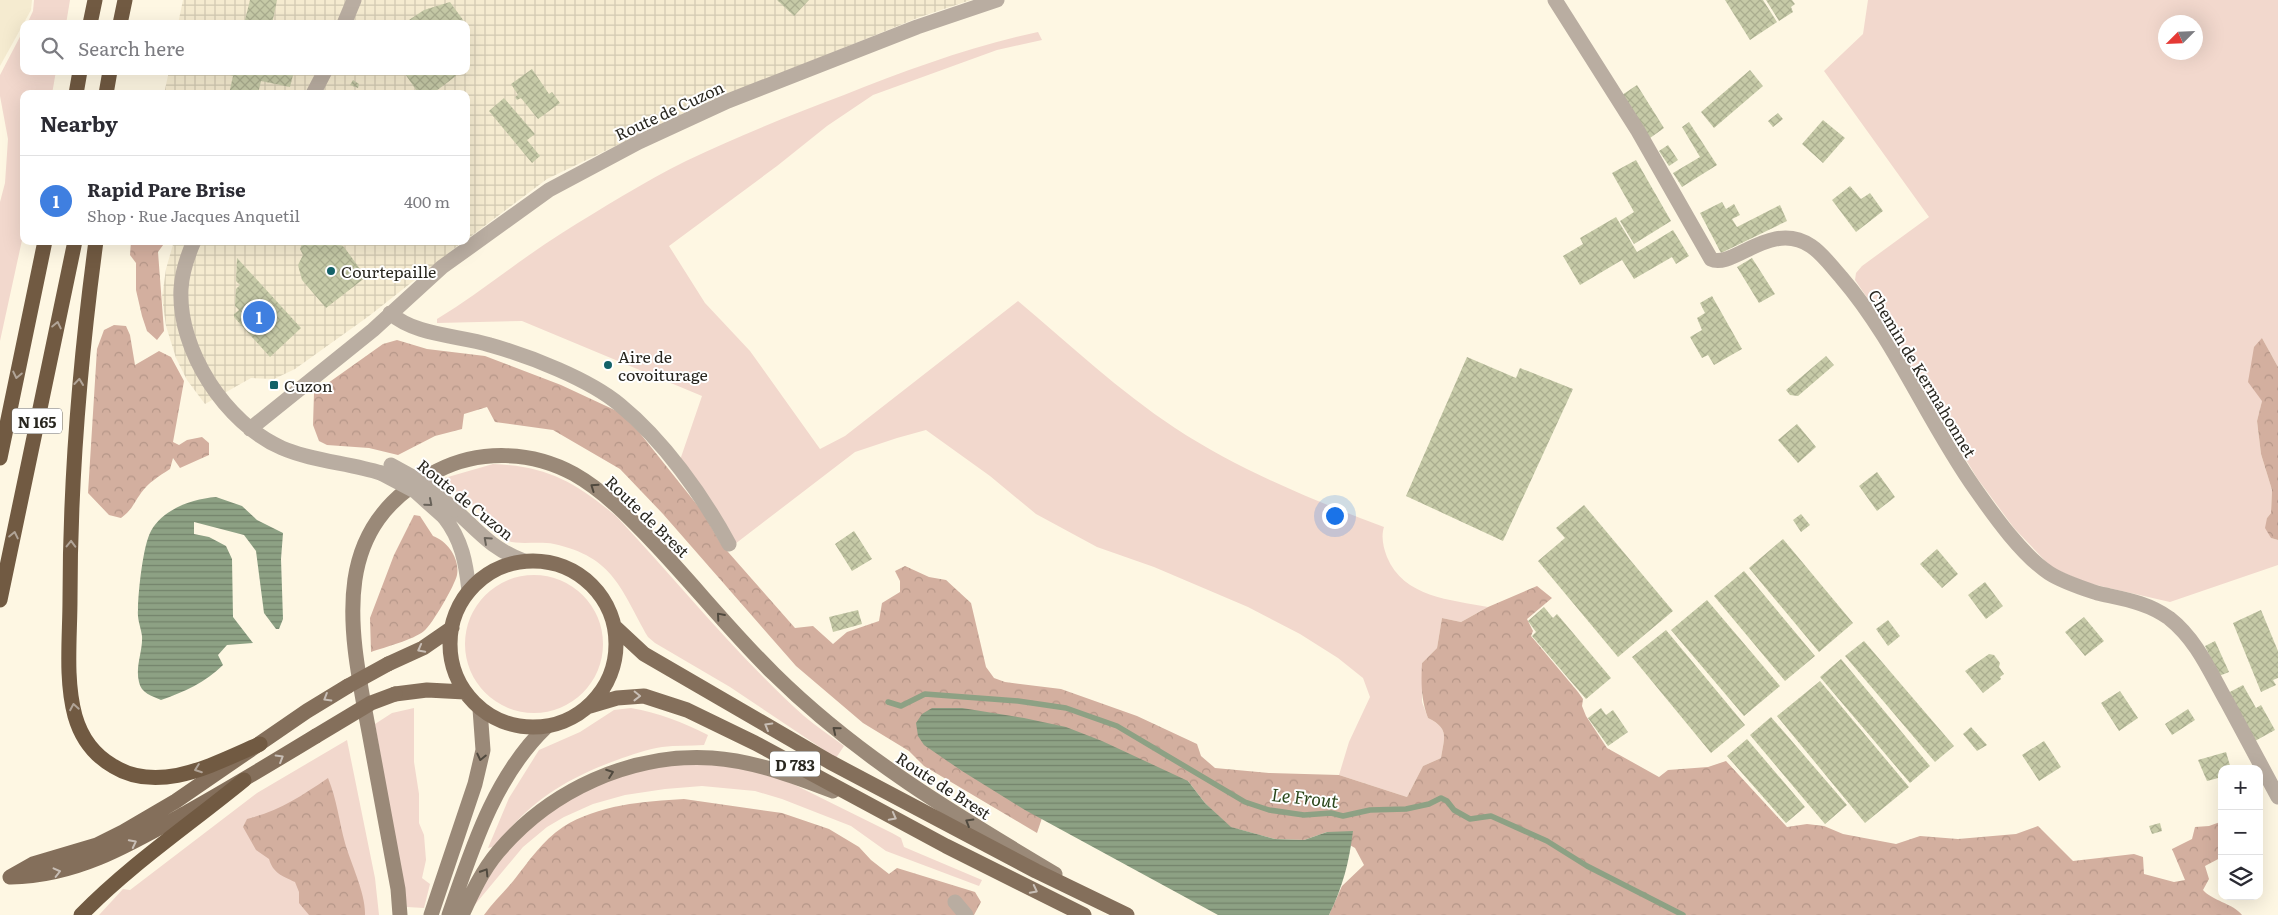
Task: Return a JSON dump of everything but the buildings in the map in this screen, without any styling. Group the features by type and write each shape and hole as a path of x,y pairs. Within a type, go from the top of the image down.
{"highway":[{"path":"91,20 95,0"},
{"path":"121,20 126,0"},
{"path":"124,20 126,0"},
{"path":"77,90 79,75"},
{"path":"107,90 109,75"},
{"path":"116,90 117,75"},
{"name":"N 165","path":"0,458 44,245"},
{"name":"N 165","path":"0,600 74,245"},
{"path":"96,245 78,395 72,499 70,671 75,716 84,737 93,750 105,761 124,772 151,778 188,772 260,744"},
{"path":"81,915 134,865 244,780"}],"main road":[{"name":"Route de Brest","path":"400,915 398,889 353,640 353,596 357,569 368,538 382,514 407,490 426,476 451,464 488,456 510,455 560,467 605,495 665,554 774,674 828,723 880,764 924,795 1122,913"},
{"path":"524,561 551,563 576,573 597,590 605,601 615,627 616,653 610,678 601,693 590,706 569,720 546,727 522,727 500,721 480,709 465,692 453,664 450,650 452,628 458,608 469,591 494,571 524,561"},
{"name":"Route de Brest","path":"615,627 644,654 830,762 1036,871 1122,913"},
{"path":"5,877 33,864 132,844 159,820 307,711 388,664 423,648 452,628"},
{"path":"159,820 244,780 363,707 395,694 427,690 465,692"},
{"name":"D 783","path":"590,706 630,696 644,696 663,701 755,743 868,804 1084,915"},
{"path":"431,915 475,784 483,750 480,709"},
{"path":"449,915 468,860 500,787 521,754 546,727"},
{"path":"462,915 498,852 527,822 579,786 640,764 679,758 733,761 776,770 868,804"}],"street":[{"path":"346,20 354,0"},
{"name":"Route de Cuzon","path":"524,561 499,550 414,491 386,469 327,459 283,448 250,429 354,346 442,267 549,190 639,142 755,90 918,27 997,0"},
{"name":"Chemin de Kermahonnet","path":"1555,0 1638,131 1711,259 1716,262 1723,261 1759,243 1783,238 1803,242 1818,252 1871,316 1955,459 2006,529 2037,563 2050,574 2082,588 2151,607 2180,627 2203,659 2278,797"},
{"path":"315,90 323,75"},
{"path":"192,245 186,262 181,289 183,318 187,334 195,356 205,374 224,402 250,429"},
{"path":"390,313 410,326 514,352 603,392 635,418 666,453 704,500 729,544"},
{"name":"Route de Cuzon","path":"449,514 464,554 469,591"},
{"path":"955,902 966,915"}],"shaded area":[{"path":"0,0 32,0 31,10 25,20 20,20 20,30 0,66"},
{"path":"34,0 70,0 67,20 29,20 33,11"},
{"path":"183,0 971,0 920,17 688,111 547,179 470,237 470,90 165,90 168,75 470,75 470,20 179,20"},
{"path":"1868,0 2278,0 2278,367 2262,338 2262,401 2257,421 2261,454 2272,490 2271,513 2267,518 2271,538 2278,540 2278,565 2170,602 2087,583 2051,567 2014,528 1977,478 1881,318 1855,280 1856,273 1862,266 1929,217 1824,71 1863,34"},
{"path":"1038,32 1042,40 997,50 873,95 827,126 777,166 669,246 705,303 750,351 820,449 845,436 1018,301 1134,399 1199,443 1276,483 1384,527 1384,549 1394,570 1404,581 1416,589 1444,599 1488,607 1461,622 1442,618 1437,648 1422,663 1422,702 1428,718 1443,730 1444,739 1441,758 1423,766 1407,797 1339,775 1349,742 1370,697 1363,678 1338,658 1300,634 1248,607 1154,567 1097,547 1036,514 990,476 926,430 855,452 735,544 679,463 702,396 522,321 437,323 437,319 562,233 639,186 686,161 804,110 940,59"},
{"path":"20,37 20,75 55,75 53,90 20,90 21,245 0,341 0,202 5,183 8,139 0,96 0,75"},
{"path":"173,245 459,245 369,316 295,369 274,379 251,378 205,404 187,380 176,358 166,326 162,297 166,269"},
{"path":"493,464 512,465 545,472 573,485 616,516 779,693 804,716 844,746 836,758 730,687 655,643 648,637 622,590 613,578 590,557 554,544 518,543 506,540 483,514 441,479"},
{"path":"216,497 242,506 257,520 283,533 281,559 283,619 279,629 276,629 264,613 256,551 244,535 194,522 194,534 209,537 226,546 232,559 233,617 253,643 227,645 218,655 223,665 209,677 178,694 161,700 142,689 138,676 142,636 138,617 138,602 148,538 156,523 179,506 197,500"},
{"path":"534,575 560,580 583,595 598,618 603,644 598,670 583,693 560,708 534,713 508,708 485,693 470,670 465,644 470,618 485,595 508,580"},
{"path":"414,708 414,762 419,794 419,823 424,835 426,860 422,878 430,884 424,908 407,907 375,724 392,713"},
{"path":"631,708 670,718 708,735 704,745 667,746 651,749 617,760 582,775 535,804 508,830 496,846 488,848 509,798 539,750 580,732 614,710"},
{"path":"932,708 962,708 1024,718 1066,727 1102,741 1188,781 1205,803 1231,827 1275,839 1304,840 1327,832 1353,831 1345,874 1329,915 1218,915 1025,810 924,745 918,736 916,723 922,714"},
{"path":"347,740 375,878 379,915 99,915 123,889 130,890 257,793"},
{"path":"715,763 769,775 793,784 901,838 904,847 982,880 979,886 886,851 851,826 782,799 755,791 702,786 625,795 593,804 564,817 547,827 523,847 473,907 499,862 516,842 534,824 576,795 643,768"}],"green space":[{"path":"131,245 163,245 158,252 164,331 157,340 147,331 142,316 136,290 136,263 130,255"},
{"path":"114,325 126,326 130,335 135,365 159,351 171,357 184,381 173,442 179,445 187,440 202,437 209,443 209,455 180,468 173,458 170,469 147,486 121,518 109,515 88,493 97,349 104,330"},
{"path":"2262,338 2278,367 2278,540 2271,538 2265,528 2267,518 2271,513 2272,490 2261,454 2257,421 2262,401 2248,382 2254,347"},
{"path":"397,340 427,349 485,356 561,385 619,412 639,432 702,511 721,544 795,628 813,626 833,644 847,632 879,621 882,603 900,592 900,581 895,571 905,566 929,577 946,580 971,603 986,667 994,678 1005,682 1061,689 1137,716 1197,744 1201,756 1215,768 1269,773 1339,775 1407,797 1423,766 1441,758 1444,734 1440,726 1428,718 1423,698 1422,663 1437,648 1442,618 1461,622 1488,607 1537,586 1552,598 1527,619 1533,631 1531,636 1583,699 1582,706 1586,716 1607,748 1659,777 1668,770 1708,767 1726,761 1787,827 1807,824 1824,826 1843,834 1896,844 1920,836 1958,839 2016,834 2038,826 2073,861 2134,854 2143,857 2144,874 2174,882 2185,880 2172,849 2192,839 2195,827 2209,826 2218,823 2218,859 2205,866 2209,879 2203,890 2211,897 2234,908 2242,915 1329,915 1342,886 1364,865 1355,848 1327,832 1304,840 1275,839 1230,827 1205,803 1188,781 1043,815 1037,833 924,766 909,751 863,723 796,666 663,514 620,469 553,430 495,422 487,407 464,414 462,429 435,436 398,455 369,448 327,445 319,441 313,425 314,393 383,344"},
{"path":"414,515 420,516 433,536 448,546 456,562 457,575 443,604 424,631 406,640 371,652 370,618 394,555"},
{"path":"328,778 336,802 345,843 361,889 365,915 309,915 299,903 299,892 295,882 282,876 273,868 269,859 256,850 243,827 247,819 289,803"},
{"path":"684,799 782,813 829,829 859,847 871,860 889,874 897,868 975,892 981,902 974,915 484,915 542,845 563,827 606,809 653,801"}],"waterway":[{"name":"Le Frout","path":"888,702 901,706 925,694 1018,701 1066,708 1117,726 1245,802 1269,810 1304,815 1331,813 1343,816 1370,810 1406,809 1429,804 1441,798 1447,801 1454,810 1470,819 1491,816 1547,841 1587,866 1683,915"}],"place":[{"name":"Courtepaille","path":"331,271"},
{"name":"Rapid Pare Brise","path":"259,317"},
{"name":"Aire de covoiturage","path":"608,365"},
{"name":"Cuzon","path":"274,385"}]}
